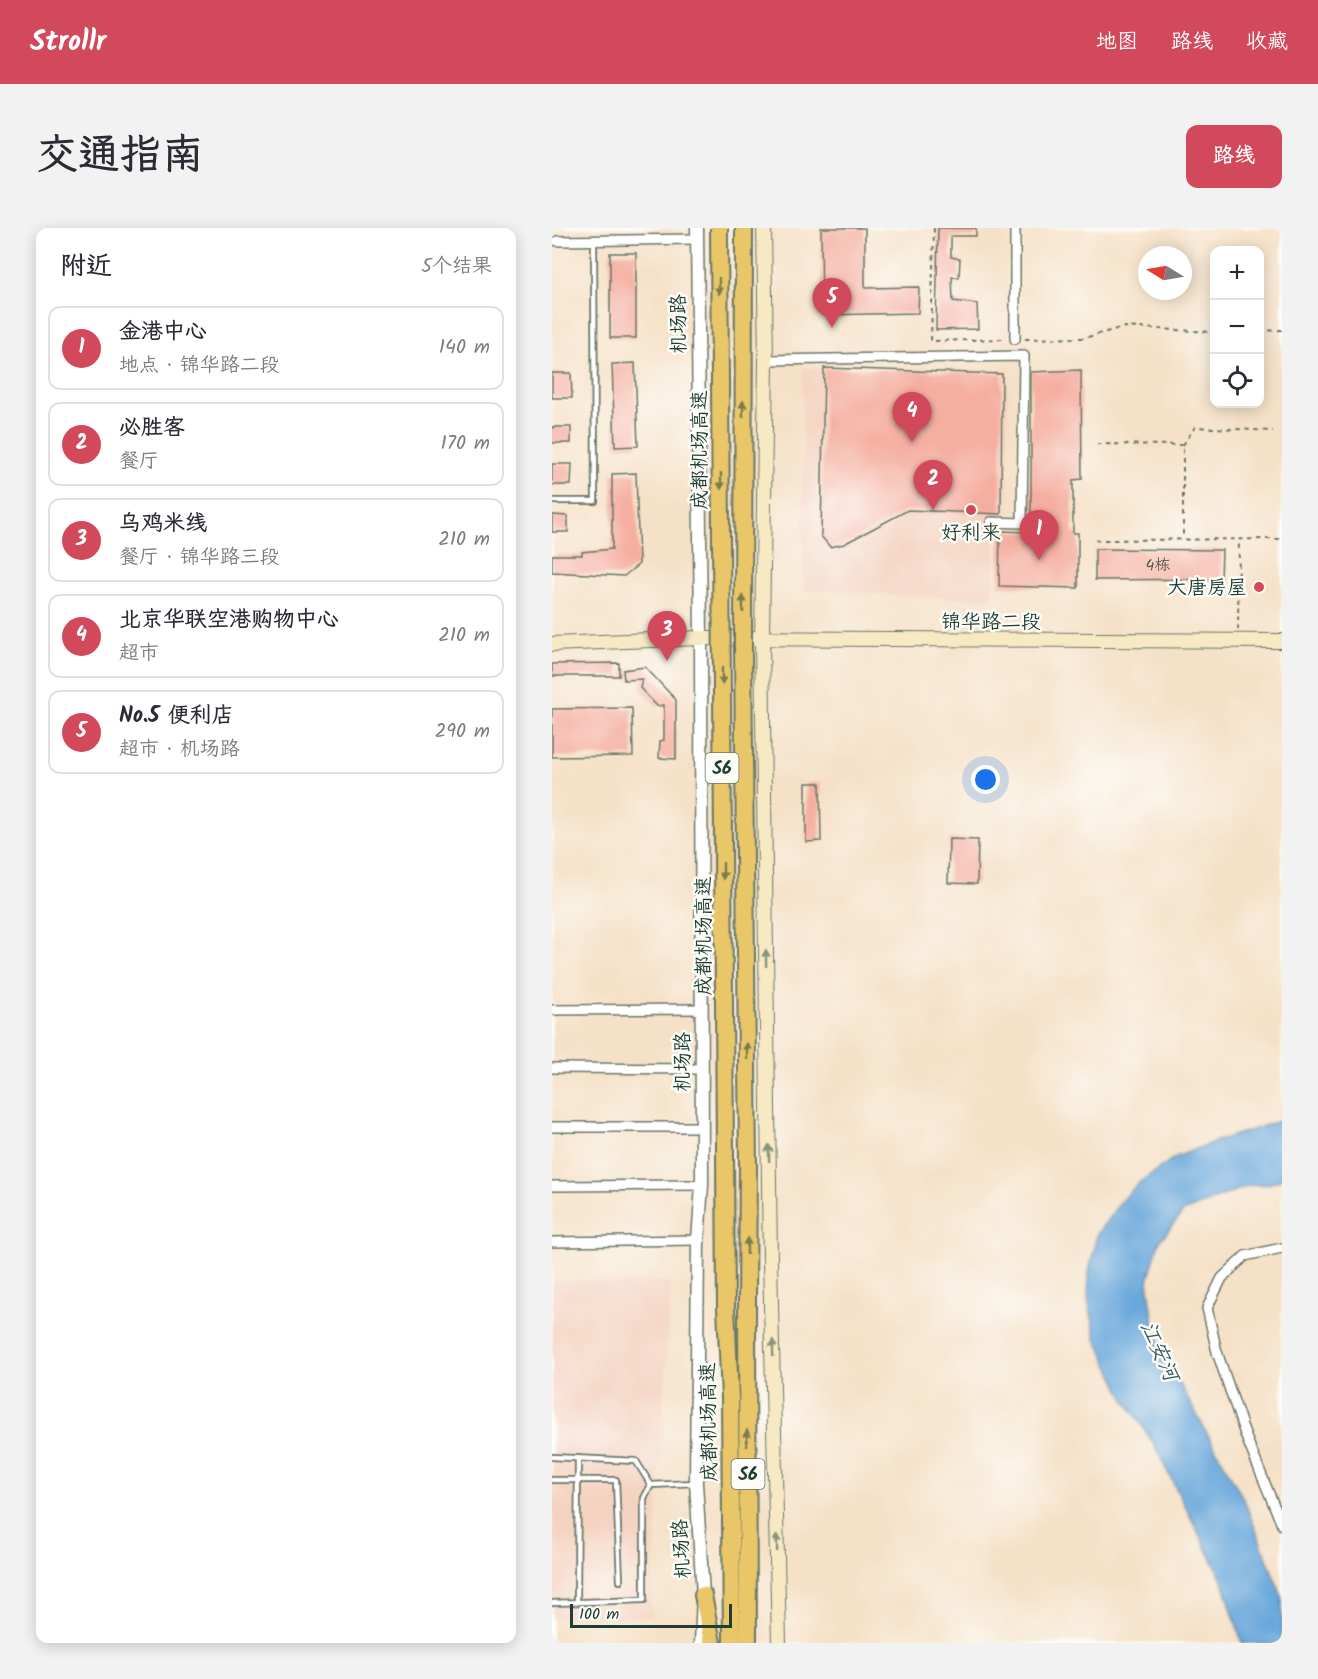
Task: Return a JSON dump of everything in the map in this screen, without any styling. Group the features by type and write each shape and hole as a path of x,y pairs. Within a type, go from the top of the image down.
{"highway":[{"name":"成都机场高速","path":"719,228 726,1307 730,1398 732,1643"},
{"name":"成都机场高速","path":"744,228 743,663 748,1166 748,1643"},
{"path":"703,1595 712,1643"}],"main road":[{"path":"764,228 766,360 762,640 779,1643"},
{"name":"锦华路二段","path":"552,644 701,638 1282,641"},
{"path":"772,1643 771,1611 778,1578"}],"street":[{"path":"1015,228 1015,339"},
{"path":"557,241 697,233"},
{"name":"机场路","path":"697,233 701,638 702,1185 698,1240 696,1484 703,1595 701,1643"},
{"path":"766,360 1024,356 1022,523 991,522"},
{"path":"552,1010 701,1009"},
{"path":"552,1068 702,1069"},
{"path":"552,1127 702,1127"},
{"path":"552,1186 702,1185"},
{"path":"552,1242 698,1240"},
{"path":"1281,1521 1246,1437 1217,1352 1207,1308 1222,1278 1245,1256 1282,1248"}],"lane":[{"path":"552,501 595,501 594,240"},
{"path":"552,1457 636,1461 651,1485"},
{"path":"577,1602 578,1458"},
{"path":"552,1480 616,1480 620,1581"},
{"path":"651,1485 696,1484"},
{"path":"552,1603 644,1600 644,1498 651,1485"}],"path":[{"path":"934,228 932,341 1084,338 1124,327 1210,332"},
{"path":"1264,331 1282,330"},
{"path":"1183,539 1183,445 1195,427 1273,431"},
{"path":"1096,444 1183,445"},
{"path":"1238,641 1239,539"},
{"path":"1095,540 1282,539"}],"shaded area":[{"path":"803,368 1008,370 1007,515 996,522 993,600 803,590"},
{"path":"552,1281 671,1282 651,1618 552,1619"}],"water":[{"name":"江安河","path":"1282,1120 1282,1179 1268,1184 1247,1186 1183,1212 1159,1242 1148,1281 1155,1332 1172,1370 1244,1500 1282,1597 1282,1643 1242,1643 1223,1581 1152,1441 1124,1398 1096,1338 1088,1299 1089,1272 1097,1234 1122,1200 1140,1182 1174,1158 1211,1143"}],"building":[{"path":"821,228 865,228 865,288 919,287 918,313 822,315"},
{"path":"938,228 976,228 976,236 951,236 951,257 960,259 959,278 952,277 953,301 977,304 978,329 936,330"},
{"path":"610,253 636,253 636,338 610,338"},
{"path":"635,363 638,446 615,447 612,364"},
{"path":"824,368 1002,374 1001,514 908,510 844,544 830,547 821,536"},
{"path":"1081,370 1082,479 1073,480 1073,533 1078,533 1078,588 999,586 1000,531 1031,532 1031,372"},
{"path":"552,373 571,373 572,398 552,398"},
{"path":"552,427 571,427 571,443 552,443"},
{"path":"552,464 572,464 571,485 552,485"},
{"path":"636,473 639,564 624,576 552,572 552,555 582,555 582,552 612,549 612,474"},
{"path":"552,515 568,516 568,532 552,532"},
{"path":"1095,549 1222,550 1221,579 1095,580"},
{"path":"619,663 619,676 552,676 552,664"},
{"path":"645,667 676,700 676,759 659,758 660,741 664,740 664,705 657,706 640,688 642,679 624,680 623,670"},
{"path":"632,708 633,756 552,757 552,709"},
{"path":"806,783 820,783 821,841 806,842"},
{"path":"949,839 978,840 977,884 948,883"}],"place":[{"name":"No.5 便利店","path":"832,328"},
{"name":"北京华联空港购物中心","path":"912,442"},
{"name":"必胜客","path":"933,510"},
{"name":"好利来","path":"971,510"},
{"name":"金港中心","path":"1039,560"},
{"name":"大唐房屋","path":"1259,587"},
{"name":"乌鸡米线","path":"667,661"}]}
